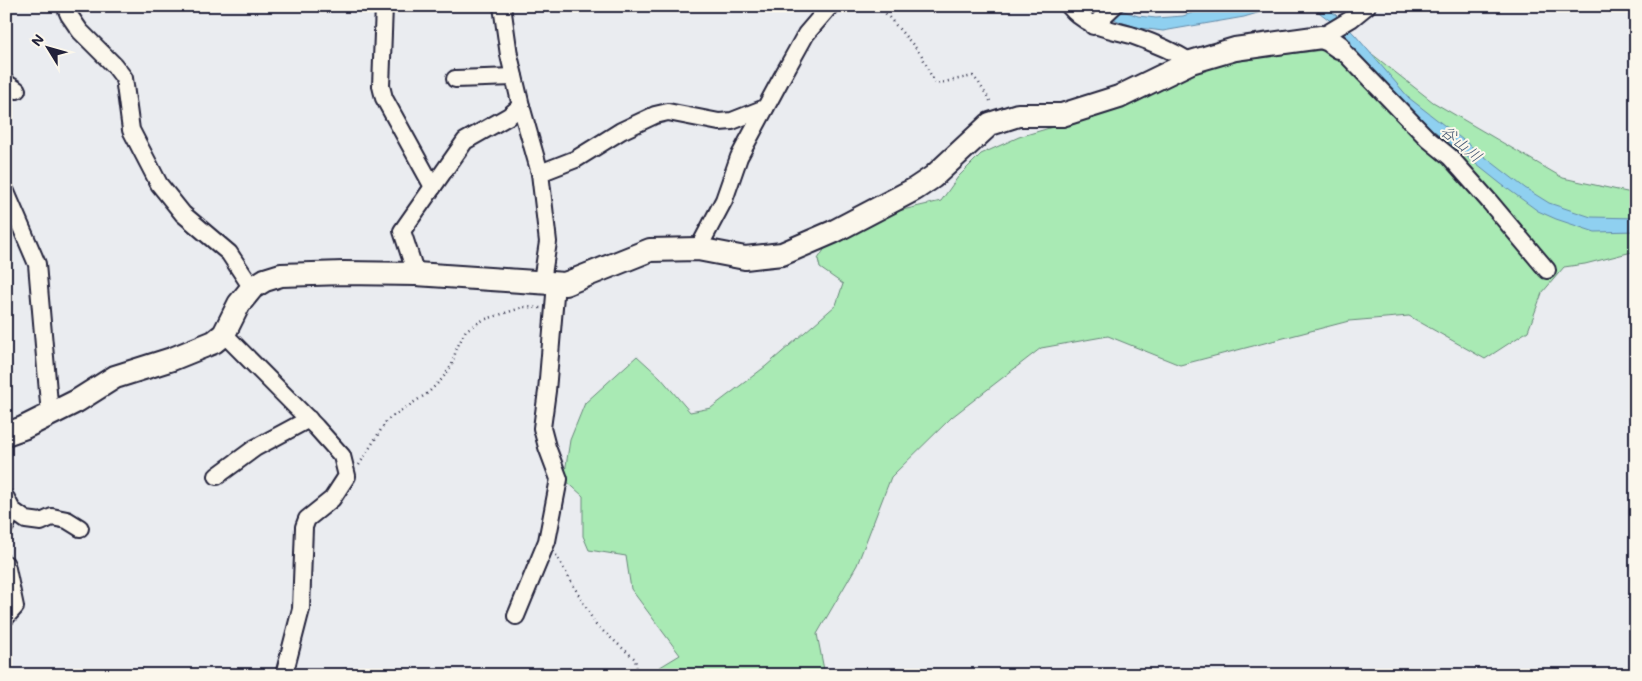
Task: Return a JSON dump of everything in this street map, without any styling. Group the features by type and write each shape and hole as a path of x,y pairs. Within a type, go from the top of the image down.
{"street":[{"path":"65,6 80,31 114,65 124,78 131,130 159,184 183,214 229,253 252,288"},
{"path":"384,6 381,86 384,98 433,187"},
{"path":"502,6 514,77 540,173 548,242 549,282 554,309 548,391 542,428 559,479 547,541 516,616"},
{"path":"698,250 724,200 739,157 765,108 806,34 830,6"},
{"path":"1069,6 1076,14 1093,26 1135,37 1174,52 1191,62"},
{"path":"1093,26 1114,6"},
{"path":"6,434 23,428 77,401 115,377 172,359 214,342 224,334 239,304 252,288 266,280 281,276 344,273 416,274 565,284 650,250 698,250 745,258 782,254 833,232 915,189 933,177 990,124 1001,119 1018,115 1062,115 1119,97 1191,62 1235,49 1331,38 1367,6"},
{"path":"1331,38 1428,139 1450,157 1547,270"},
{"path":"455,79 514,77"},
{"path":"416,274 402,231 466,141 509,116 521,106"},
{"path":"540,173 576,159 621,131 655,115 668,112 719,122 732,121 765,108"},
{"path":"6,192 37,264 50,415"},
{"path":"224,334 309,419 342,456 347,476 332,499 307,518 304,527 301,609 284,675"},
{"path":"217,476 255,448 309,419"},
{"path":"8,511 26,520 41,522 52,518 67,520 80,528"},
{"path":"6,564 15,607 6,617"}],"path":[{"path":"879,6 921,54 935,84 973,76 1001,119"},
{"path":"347,476 362,461 387,420 428,393 442,379 452,365 456,350 466,330 484,320 524,307 554,309"},
{"path":"547,541 596,625 635,659 638,675"}],"green space":[{"path":"1323,50 1372,54 1433,102 1563,178 1636,194 1636,251 1585,264 1564,267 1542,293 1528,331 1485,359 1409,316 1349,321 1180,365 1108,336 1041,348 952,417 891,477 857,565 817,634 825,675 647,675 680,655 631,589 626,556 589,550 583,536 583,496 564,479 570,440 585,403 637,356 660,377 690,412 711,408 766,366 836,305 843,284 820,268 818,259 829,242 894,212 941,201 958,177 981,154 1019,137 1063,124 1197,68"}],"water":[{"path":"1091,6 1110,6 1138,16 1156,18 1183,16 1213,6 1281,6 1244,17 1163,31 1139,28 1118,21"},
{"name":"谷山川","path":"1311,6 1324,6 1336,15 1409,98 1525,188 1549,203 1591,217 1636,218 1636,231 1595,232 1538,211 1403,106 1380,82 1333,23"}]}
